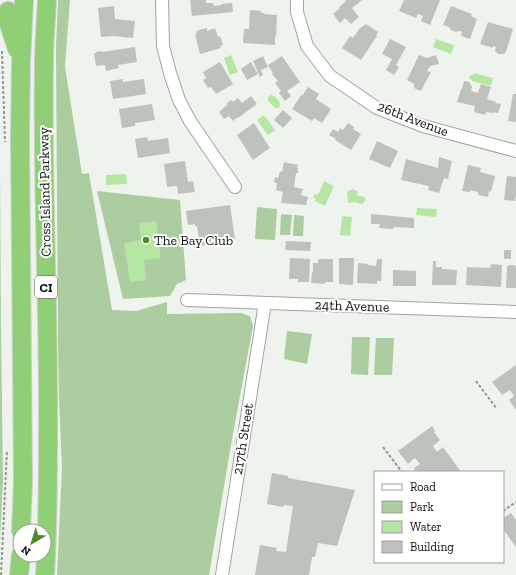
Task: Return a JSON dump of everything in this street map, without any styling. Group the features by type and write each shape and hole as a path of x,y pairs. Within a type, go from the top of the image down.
{"highway":[{"name":"Cross Island Parkway","path":"21,523 23,481 20,146 21,62 24,0"},
{"name":"Cross Island Parkway","path":"44,575 46,558 48,484 44,77 48,0"},
{"path":"8,11 9,24 21,62"},
{"path":"19,575 20,563"}],"street":[{"path":"162,0 163,46 170,74 179,100 190,121 235,187"},
{"name":"26th Avenue","path":"297,0 297,12 307,46 330,76 377,108 417,124 516,151"},
{"name":"24th Avenue","path":"187,300 516,312"},
{"name":"217th Street","path":"222,575 265,303"}],"path":[{"path":"476,381 496,409"},
{"path":"383,447 401,471"},
{"path":"504,510 516,502"}],"green space":[{"path":"58,0 70,0 65,67 82,174 89,173 112,310 136,311 167,302 167,314 241,313 250,316 253,326 209,575 57,575 62,468 58,338 56,47"},
{"path":"0,166 3,480 0,541"},
{"name":"The Bay Club","path":"97,191 180,200 186,280 177,284 170,296 123,299"},
{"path":"257,207 277,209 275,240 255,239"},
{"path":"281,214 292,215 290,235 280,235"},
{"path":"294,215 304,216 303,236 293,236"},
{"path":"287,331 312,334 307,364 284,359"},
{"path":"352,337 370,337 368,375 351,374"},
{"path":"376,338 394,338 392,375 374,375"}],"water":[{"path":"436,39 454,45 451,54 433,47"},
{"path":"231,55 238,72 230,75 224,58"},
{"path":"474,73 493,78 491,86 469,79 470,75 473,75"},
{"path":"271,95 278,100 280,104 279,108 275,108 268,101 268,97"},
{"path":"264,115 275,130 268,135 257,120"},
{"path":"126,174 127,184 106,185 106,175"},
{"path":"324,181 334,186 325,206 315,201 316,199 313,197 315,194 318,195"},
{"path":"353,189 357,191 358,196 365,198 365,201 362,204 348,202 347,193"},
{"path":"417,208 437,209 436,217 416,215"},
{"path":"342,216 352,217 350,236 340,235"},
{"path":"156,221 161,258 144,260 146,280 130,282 124,243 141,240 139,223"}],"building":[{"path":"190,0 206,0 206,3 213,3 214,6 232,3 233,12 192,16"},
{"path":"345,0 362,0 352,8 359,17 351,24 345,18 340,23 333,14 346,1"},
{"path":"404,0 440,0 430,25 421,21 423,16 418,14 416,18 399,11"},
{"path":"114,6 115,19 135,21 133,38 113,36 101,37 98,8"},
{"path":"451,6 472,14 471,16 477,19 470,39 461,36 462,32 456,32 443,25"},
{"path":"250,10 261,11 261,13 265,13 264,14 277,15 275,45 243,43 244,29 249,29"},
{"path":"488,22 513,29 506,52 504,54 498,54 495,51 496,47 493,46 493,48 480,44"},
{"path":"366,24 378,32 376,35 377,36 361,60 342,48 350,36 353,38 359,29"},
{"path":"207,28 207,31 215,28 223,45 220,46 221,48 200,54 195,34 197,34 196,31"},
{"path":"390,39 406,47 396,65 399,67 394,75 386,70 392,59 382,54"},
{"path":"135,47 137,62 118,65 119,68 106,71 105,65 96,66 94,53 96,52"},
{"path":"419,55 427,58 436,55 439,64 430,66 427,71 431,72 421,91 414,88 414,84 407,80"},
{"path":"263,56 268,67 261,70 263,75 260,77 253,61"},
{"path":"282,56 300,82 287,91 291,96 285,101 279,93 281,91 275,83 278,81 272,74 273,73 268,65"},
{"path":"220,62 233,84 216,94 211,87 208,88 203,80 206,78 203,72"},
{"path":"251,62 258,74 247,80 241,69"},
{"path":"123,79 123,82 144,79 146,94 113,99 110,81"},
{"path":"464,81 469,82 472,87 471,91 478,93 481,84 491,87 487,99 501,104 498,113 486,112 485,115 474,112 475,106 457,102"},
{"path":"308,87 319,94 316,99 331,109 322,123 314,118 312,121 292,109"},
{"path":"513,94 516,94 516,122 508,121"},
{"path":"251,96 257,104 233,121 229,116 224,119 219,112 231,100 233,102 238,98 242,103"},
{"path":"152,104 155,120 135,123 135,126 122,128 119,109"},
{"path":"283,110 292,118 283,128 274,120"},
{"path":"254,123 270,148 253,160 237,135"},
{"path":"348,123 354,127 353,129 361,134 351,150 329,135 333,129 338,132 340,128 343,130"},
{"path":"147,137 148,141 168,138 170,153 138,158 135,139"},
{"path":"377,141 398,151 390,168 369,159"},
{"path":"439,157 452,161 448,179 444,178 439,193 428,190 429,186 401,180 406,159 438,168"},
{"path":"185,161 188,182 193,181 195,192 178,194 177,186 167,187 164,164"},
{"path":"284,162 298,165 298,173 296,173 294,187 303,189 301,195 308,197 306,205 281,203 283,192 276,190 277,183 274,182 275,177 278,178 280,171 282,172"},
{"path":"468,165 481,168 480,172 495,176 491,192 489,191 488,197 478,195 478,192 470,190 470,192 462,191"},
{"path":"507,176 516,177 515,201 504,200"},
{"path":"230,205 235,239 210,242 211,244 200,246 197,226 195,226 195,224 188,225 186,211"},
{"path":"371,214 414,218 414,228 379,228 380,224 371,224"},
{"path":"286,241 311,242 310,251 285,250"},
{"path":"504,250 511,250 511,259 504,259"},
{"path":"290,258 310,259 309,282 298,282 298,279 289,279"},
{"path":"339,258 354,258 353,285 339,284"},
{"path":"318,259 333,259 333,282 325,282 325,284 311,283 313,263 318,263"},
{"path":"377,259 382,259 381,281 377,281 377,284 357,283 358,263 376,266"},
{"path":"433,261 436,261 436,267 457,270 456,285 432,285"},
{"path":"491,264 502,265 501,287 466,285 467,267 490,268"},
{"path":"507,266 516,266 516,288 506,288"},
{"path":"393,270 416,271 416,286 393,286"},
{"path":"516,365 516,410 509,400 514,396 510,390 502,395 492,382"},
{"path":"432,426 435,431 434,432 440,440 433,446 437,452 443,447 460,471 416,471 414,468 420,464 415,458 408,464 398,451"},
{"path":"272,473 288,476 288,478 355,490 337,546 318,543 315,557 312,557 309,575 255,575 260,545 277,548 276,551 286,552 293,506 284,505 283,507 267,504"},
{"path":"511,513 516,520 516,547 504,530 504,517"}],"place":[{"name":"The Bay Club","path":"146,240"}]}
